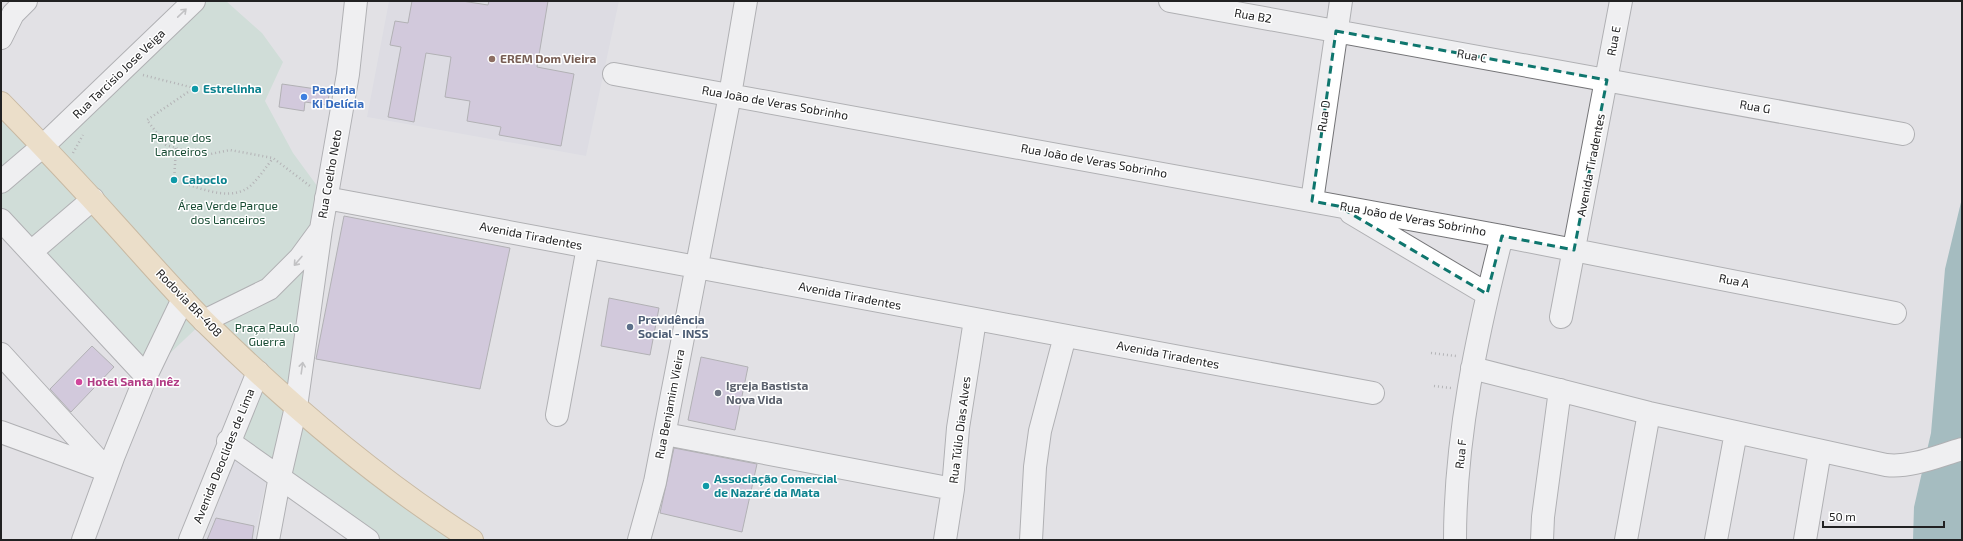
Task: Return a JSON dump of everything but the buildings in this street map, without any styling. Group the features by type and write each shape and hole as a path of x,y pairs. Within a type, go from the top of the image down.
{"main road":[{"name":"Rodovia BR-408","path":"1,103 43,146 204,321 258,372 349,452 472,540"}],"street":[{"name":"Rua Tarcisio Jose Veiga","path":"1,182 43,146 194,1"},
{"name":"Rua Coelho Neto","path":"268,540 280,476 296,406 321,229 348,74 356,1"},
{"name":"Rua Benjamim Vieira","path":"639,540 655,482 665,434 730,95 746,1"},
{"name":"Rua B2","path":"1170,1 1336,31"},
{"name":"Rua D","path":"1312,201 1341,1"},
{"name":"Rua E","path":"1607,80 1621,1"},
{"path":"1,38 13,11"},
{"name":"Rua C","path":"1336,31 1607,80"},
{"name":"Rua João de Veras Sobrinho","path":"614,74 1574,250"},
{"name":"Avenida Tiradentes","path":"1561,318 1607,80"},
{"name":"Rua G","path":"1607,80 1903,134"},
{"name":"Avenida Tiradentes","path":"326,198 1373,393"},
{"path":"31,252 93,200"},
{"path":"1338,206 1487,294"},
{"path":"1,220 146,376"},
{"name":"Rua Coelho Neto","path":"204,321 269,289 300,258 321,229"},
{"name":"Rua F","path":"1455,540 1457,496 1472,368 1487,294 1502,236"},
{"path":"557,415 588,246"},
{"name":"Rua A","path":"1574,250 1895,313"},
{"path":"83,540 108,471 146,376 183,299"},
{"name":"Rua Túlio Dias Alves","path":"945,540 953,489 958,428 975,320"},
{"path":"1031,540 1035,467 1040,431 1065,336"},
{"path":"1,354 108,471"},
{"path":"1472,368 1649,413 1886,465 1897,466 1917,462 1962,449"},
{"name":"Avenida Deoclides de Lima","path":"190,540 228,441 258,372"},
{"path":"1542,540 1545,503 1560,390"},
{"path":"1626,540 1649,413"},
{"path":"1,432 108,471"},
{"path":"1716,540 1736,432"},
{"path":"665,434 953,489"},
{"path":"228,441 280,476 368,540"},
{"path":"1808,540 1805,540 1820,451"}],"path":[{"path":"123,70 194,88 147,120 166,145 201,156 230,150 273,158 326,198"},
{"path":"71,155 87,129"},
{"path":"176,148 174,180 204,189 230,194 247,189 273,158"},
{"path":"1431,353 1460,356 1472,368"}],"highlighted area":[{"path":"1336,31 1607,80 1574,250 1502,236 1487,294 1338,206 1312,201"}],"shaded area":[{"name":"EREM Dom Vieira","path":"389,1 619,1 586,156 367,117"},
{"path":"235,459 266,482 254,540 204,540"}],"green space":[{"name":"Parque dos Lanceiros","path":"194,1 226,1 262,33 283,62 265,101 293,153 326,198 300,258 204,321 146,376 1,220 1,103 43,146"},
{"name":"Praça Paulo Guerra","path":"313,247 288,395 214,328"},
{"path":"258,372 473,540 368,540 229,441"}],"water":[{"path":"1962,198 1962,540 1913,540 1914,507 1931,433 1945,269"}],"place":[{"name":"EREM Dom Vieira","path":"492,59"},
{"name":"Estrelinha","path":"195,89"},
{"name":"Padaria Ki Delícia","path":"304,97"},
{"name":"Caboclo","path":"174,180"},
{"name":"Previdência Social - INSS","path":"630,327"},
{"name":"Hotel Santa Inêz","path":"79,382"},
{"name":"Igreja Bastista Nova Vida","path":"718,393"},
{"name":"Associação Comercial de Nazaré da Mata","path":"706,486"}],"park label":[{"name":"Área Verde Parque dos Lanceiros","path":"228,213"}]}
